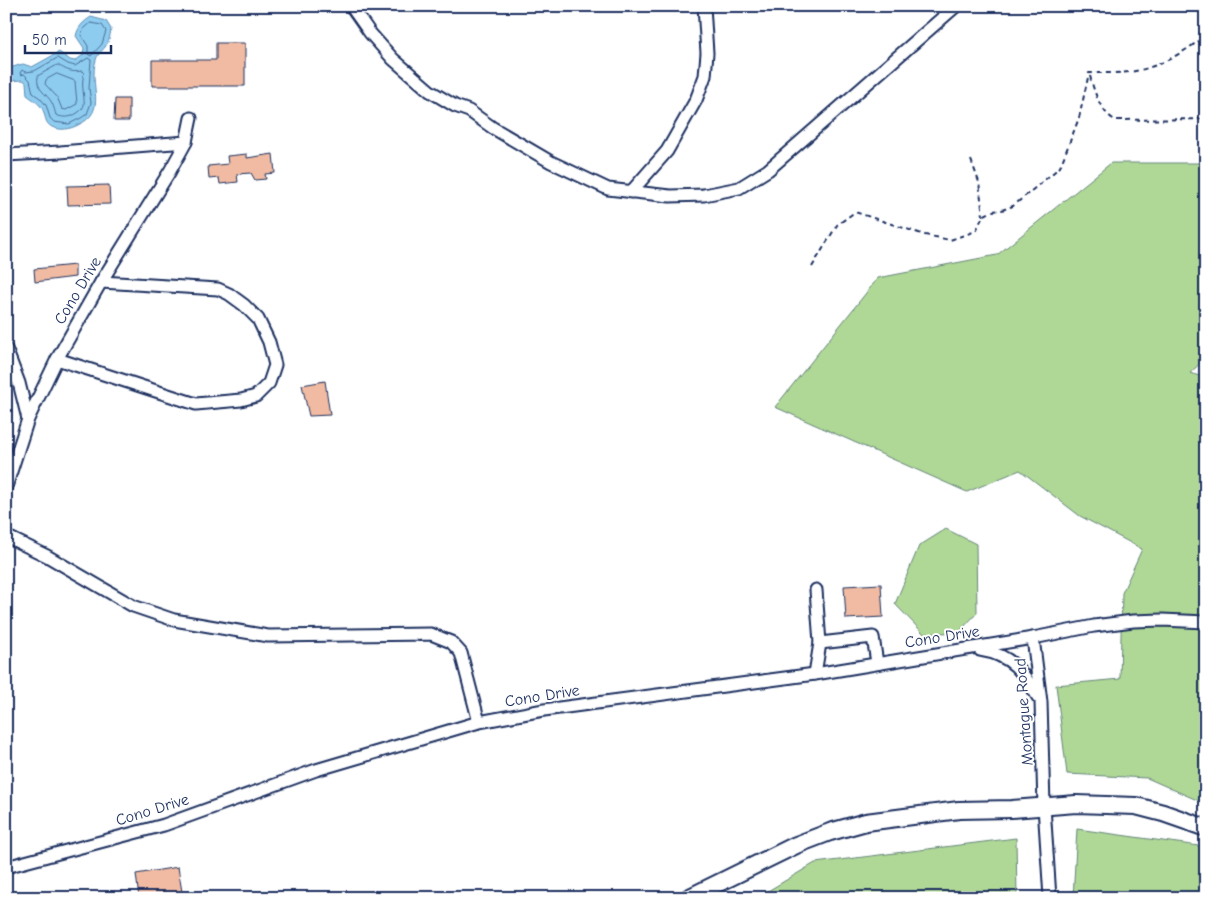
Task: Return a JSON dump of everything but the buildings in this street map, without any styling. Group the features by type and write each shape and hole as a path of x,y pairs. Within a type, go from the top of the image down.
{"highway":[{"path":"688,898 796,845 830,832 866,822 959,810 1012,809 1076,804 1136,806 1206,828"}],"street":[{"path":"351,6 370,33 405,71 430,91 455,106 469,111 493,128 551,162 608,189 670,196 704,195 739,188 768,170 956,6"},
{"path":"632,192 666,152 696,100 705,76 704,6"},
{"name":"Cono Drive","path":"6,487 28,419 57,359 101,282 170,171 186,142 192,118"},
{"path":"6,154 60,152 186,142"},
{"path":"57,359 196,404 241,400 256,396 269,383 274,365 268,342 258,319 229,294 218,289 101,282"},
{"path":"6,349 19,383 28,419"},
{"path":"6,538 47,556 133,606 174,620 268,636 431,634 450,642 461,653 479,722"},
{"path":"815,674 820,643 816,590"},
{"name":"Montague Road","path":"1050,893 1044,806 1041,702 1033,638 1094,626 1133,621 1206,622"},
{"path":"820,643 873,638 877,663"},
{"name":"Cono Drive","path":"6,867 164,825 316,770 479,722 544,710 815,674 1033,638"},
{"path":"971,648 991,652 1013,663 1024,674 1041,702"}],"path":[{"path":"1089,73 1119,73 1159,64 1206,35"},
{"path":"1089,73 1099,102 1108,116 1115,120 1206,119"},
{"path":"983,216 992,211 1013,206 1060,167 1079,118 1089,73"},
{"path":"812,267 837,225 855,212 925,235 950,240 976,231 983,216 979,182 971,160"}],"green space":[{"path":"1111,163 1206,163 1206,358 1190,373 1206,378 1206,804 1147,778 1067,774 1056,685 1120,679 1122,593 1142,549 1080,516 1020,470 967,492 775,407 878,278 997,255"},
{"path":"946,529 976,544 977,613 959,632 924,634 895,604 919,546"},
{"path":"1077,829 1206,847 1206,898 1073,898"},
{"path":"1016,838 1017,898 756,898 815,863"}],"water":[{"path":"91,17 106,21 111,29 110,36 105,47 98,55 94,69 96,97 93,112 87,119 72,128 59,129 52,127 37,102 27,95 26,82 23,80 9,81 6,77 6,69 23,64 32,67 59,52 70,60 75,61 83,55 84,48 76,36 78,30"}]}
